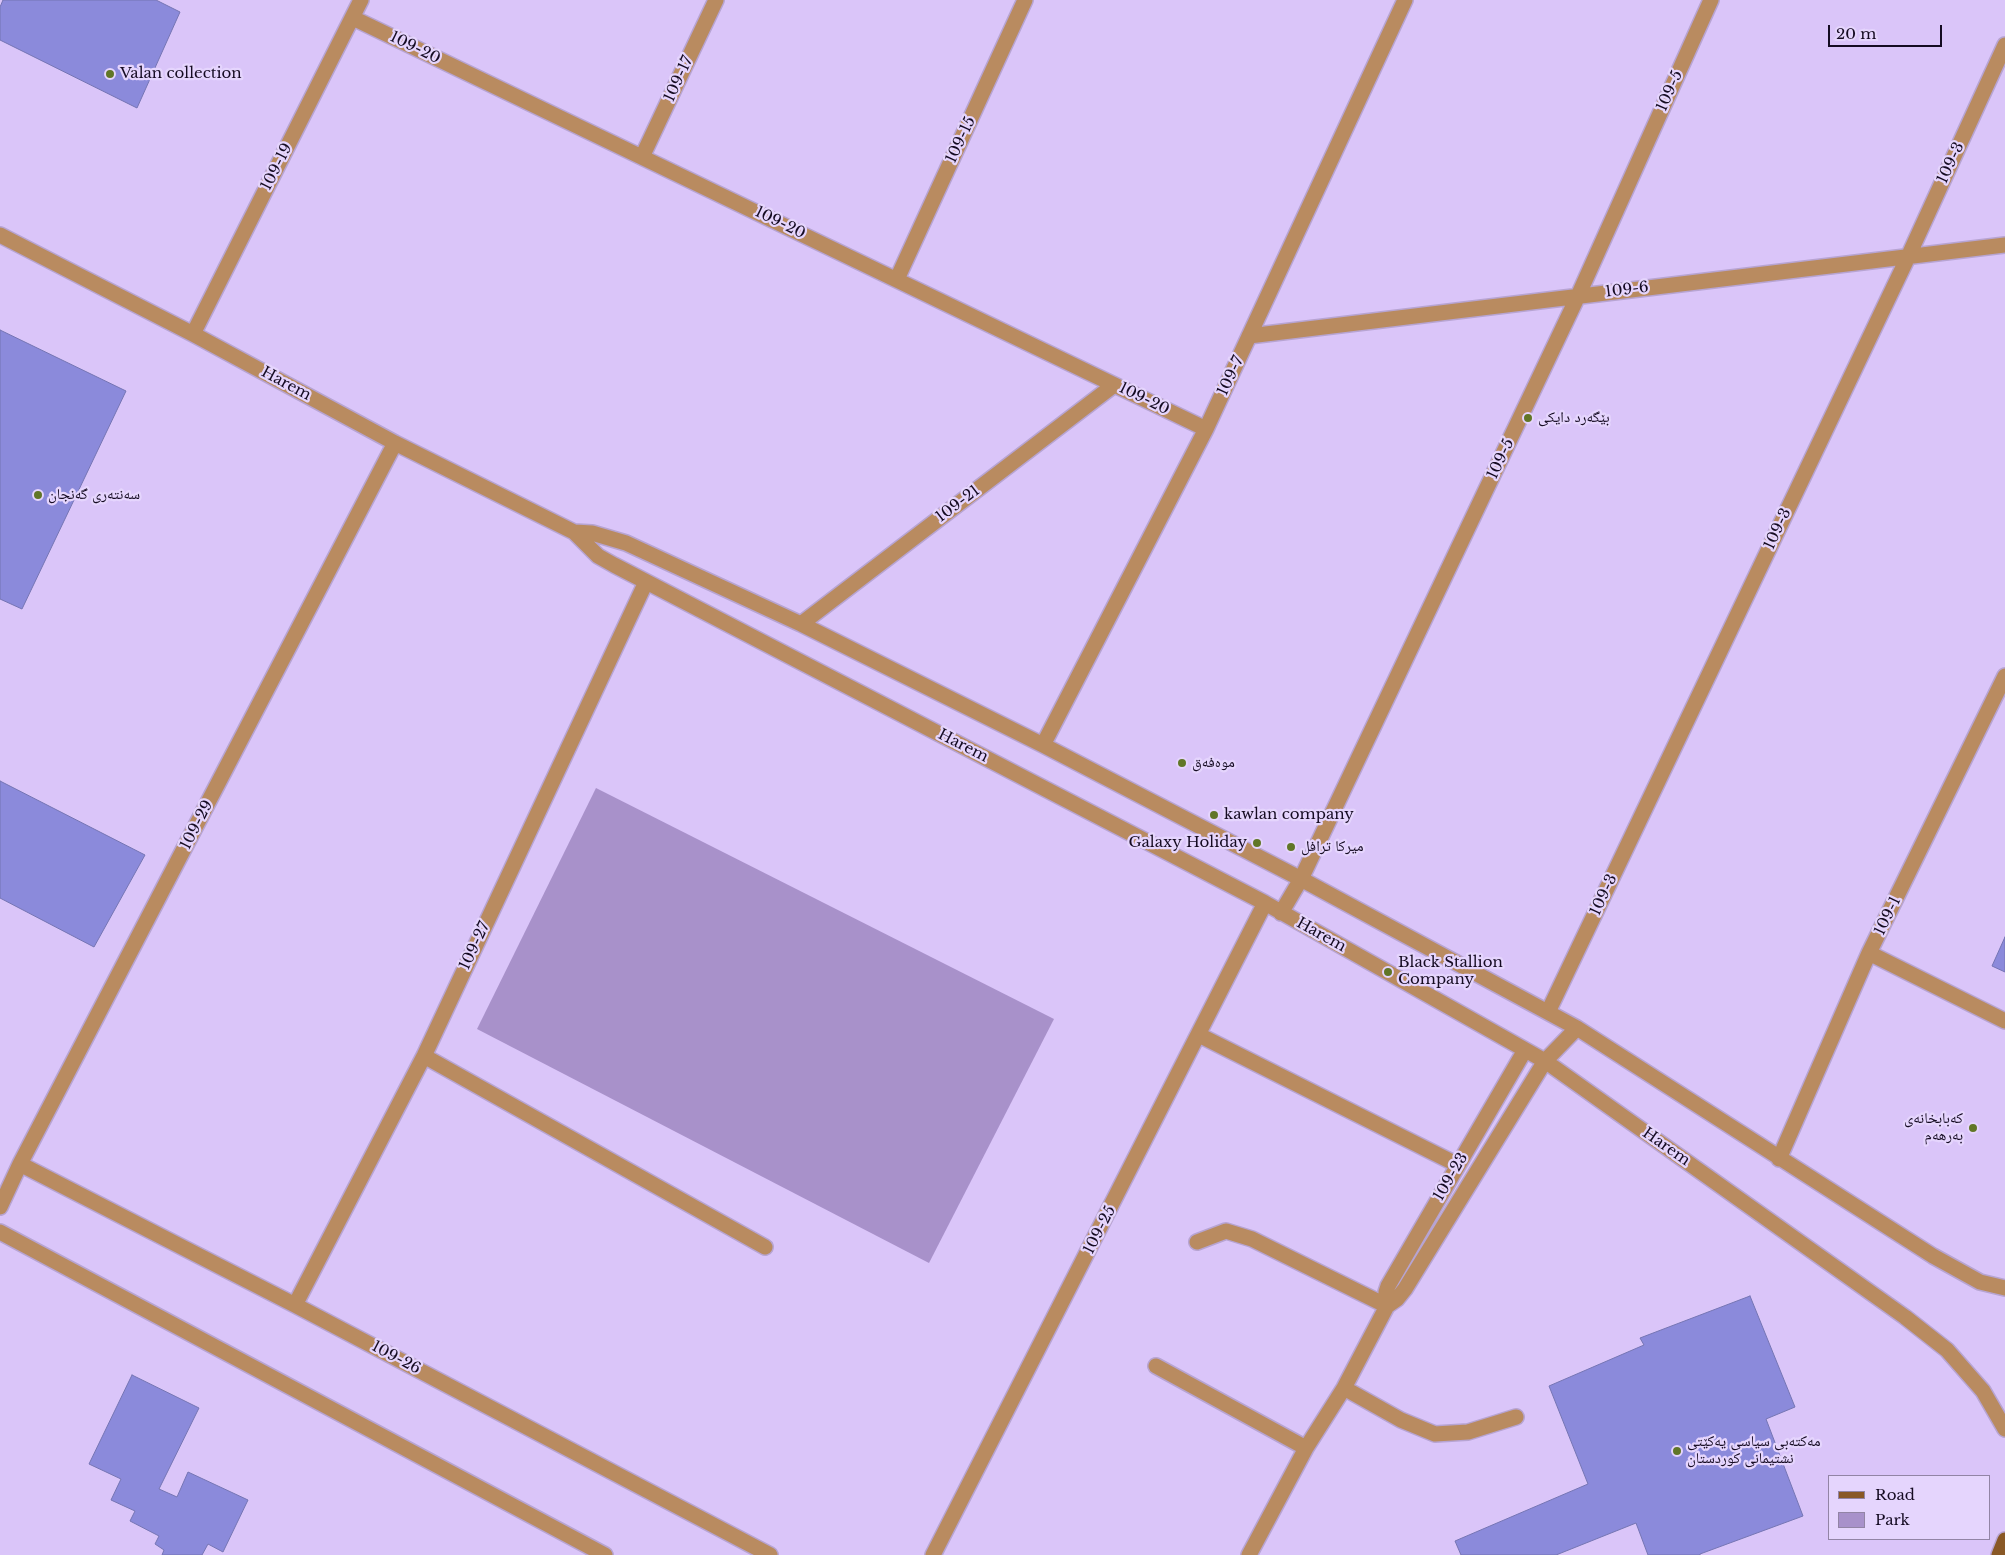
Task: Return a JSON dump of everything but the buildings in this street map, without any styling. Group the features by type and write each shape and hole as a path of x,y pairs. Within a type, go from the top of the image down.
{"main road":[{"path":"1998,1555 2005,1540"}],"street":[{"name":"109-19","path":"193,334 361,0"},
{"name":"109-17","path":"642,157 716,0"},
{"name":"109-15","path":"897,279 1026,0"},
{"name":"109-7","path":"1043,744 1206,429 1405,0"},
{"name":"109-5","path":"1281,913 1301,879 1578,296 1711,0"},
{"name":"109-20","path":"353,18 1206,429"},
{"name":"109-3","path":"1548,1012 1908,256 2005,44"},
{"name":"Harem","path":"0,236 193,334 395,443 574,532 598,556 1265,904 1545,1061 1897,1312 1947,1350 1983,1391 2005,1429"},
{"name":"109-6","path":"1249,336 2005,245"},
{"name":"109-21","path":"801,624 1114,385"},
{"name":"109-29","path":"0,1207 20,1164 395,443"},
{"name":"Harem","path":"574,532 592,533 626,543 801,624 1043,744 1301,879 1577,1028 1934,1256 1980,1282 2005,1288"},
{"name":"109-27","path":"295,1305 424,1056 646,582"},
{"name":"109-1","path":"1780,1159 1869,953 2005,676"},
{"name":"109-25","path":"933,1555 1265,904"},
{"path":"1869,953 2005,1021"},
{"name":"109-23","path":"1249,1555 1306,1448 1344,1388 1387,1306 1397,1299 1404,1289 1545,1061 1577,1028"},
{"path":"1199,1035 1458,1165"},
{"name":"109-23","path":"1387,1306 1385,1300 1388,1286 1525,1050"},
{"path":"424,1056 765,1247"},
{"name":"109-26","path":"20,1164 295,1305 770,1555"},
{"path":"1197,1242 1226,1231 1252,1239 1387,1306"},
{"path":"0,1232 605,1555"},
{"path":"1156,1366 1306,1448"},
{"path":"1344,1388 1401,1420 1435,1434 1468,1432 1516,1416"}],"green space":[{"path":"596,788 1054,1019 929,1263 477,1029"}],"place":[{"name":"Valan collection","path":"110,74"},
{"name":"بێگەرد دایکی","path":"1528,418"},
{"name":"سەنتەری گەنجان","path":"38,495"},
{"name":"موەفەق","path":"1182,763"},
{"name":"kawlan company","path":"1214,815"},
{"name":"Galaxy Holiday","path":"1257,843"},
{"name":"ميركا ترافل","path":"1291,847"},
{"name":"Black Stallion Company","path":"1388,972"},
{"name":"کەبابخانەی بەرهەم","path":"1973,1128"},
{"name":"مەکتەبی سیاسی یەکێتی نشتیمانی کوردستان","path":"1677,1451"}]}
